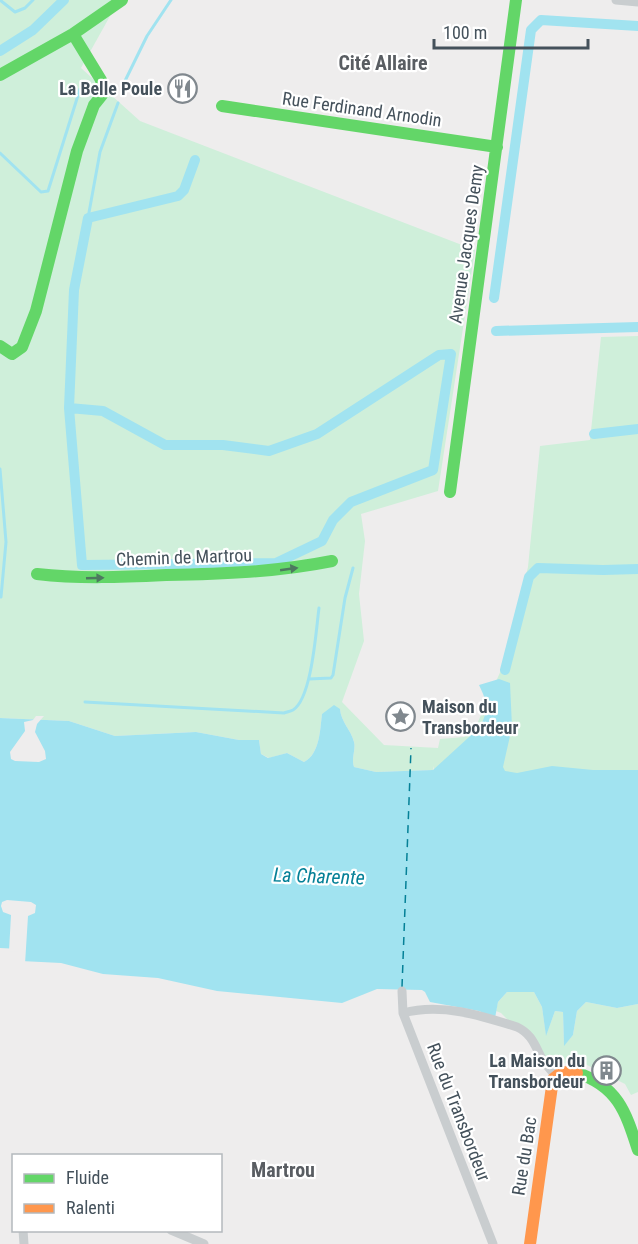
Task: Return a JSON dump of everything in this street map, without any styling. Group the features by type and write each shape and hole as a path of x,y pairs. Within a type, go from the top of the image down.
{"street":[{"path":"0,75 73,34 122,0"},
{"name":"Avenue Jacques Demy","path":"450,492 516,0"},
{"path":"616,0 638,2"},
{"path":"0,346 12,354 22,347 36,311 77,151 94,105 102,95 101,80 73,34"},
{"name":"Rue Ferdinand Arnodin","path":"222,106 497,147"},
{"name":"Chemin de Martrou","path":"37,574 72,578 243,573 292,569 332,561"},
{"name":"Rue du Transbordeur","path":"402,991 403,1012 493,1244"},
{"path":"403,1012 437,1008 524,1030 555,1075 568,1072 588,1076 615,1095 622,1104 638,1150"},
{"name":"Rue du Bac","path":"530,1244 555,1075"},
{"path":"176,1232 204,1244"}],"green space":[{"path":"0,0 119,0 81,68 140,121 475,250 438,491 361,514 365,541 359,594 364,641 342,702 384,745 438,748 440,739 464,737 477,724 502,668 528,567 540,446 590,440 601,337 638,336 638,783 498,772 484,734 434,770 434,766 433,770 376,772 354,767 354,742 340,709 322,714 316,747 304,762 287,753 269,758 261,754 259,740 239,740 196,732 115,736 69,721 0,718"},
{"path":"507,992 534,992 542,1007 546,1035 555,1011 563,1012 564,1045 573,1035 577,1011 586,1002 617,1008 638,1004 638,1092 631,1095 625,1084 585,1064 561,1063 544,1056 501,1013 496,1011 498,1002"}],"water":[{"name":"La Charente","path":"499,679 510,683 512,727 503,767 505,771 517,773 552,766 593,770 638,770 638,1004 617,1008 586,1002 577,1011 573,1035 564,1046 563,1012 555,1011 546,1036 542,1007 534,992 507,992 498,1002 495,1018 479,1011 430,1002 422,990 377,989 342,1003 217,991 158,978 103,974 61,963 21,961 20,949 0,948 0,718 69,721 115,736 196,732 239,740 259,740 261,754 268,758 287,753 304,762 316,747 322,714 334,705 340,709 354,742 354,767 376,772 433,770 480,727 486,706 479,685"}],"pier":[{"path":"36,716 44,716 37,724 35,732 45,751 46,759 39,762 11,759 10,752 25,731 24,722 33,720"},
{"path":"7,900 31,902 36,905 35,913 28,916 25,964 18,963 18,952 9,951 11,915 3,912 1,906 2,902"}],"waterway":[{"path":"0,0 15,12 25,8 33,0"},
{"path":"0,51 33,30 64,0"},
{"path":"122,87 147,36 171,0"},
{"path":"494,298 531,30 541,20 638,26"},
{"path":"0,153 41,192 48,191 80,89"},
{"path":"88,218 100,152 118,103"},
{"path":"69,408 103,411 165,445 223,445 269,451 317,434 439,355 451,354 433,470 351,502 333,520 322,541 276,563 82,565 69,408 74,290 88,218 178,196 184,190 195,160"},
{"path":"496,331 638,327"},
{"path":"594,434 638,429"},
{"path":"0,469 6,542 1,597"},
{"path":"309,679 331,678 333,675 345,598 353,568"},
{"path":"505,670 529,577 538,568 638,569"},
{"path":"85,702 284,713 292,710 305,692 309,678 319,608"}],"ferry route":[{"path":"402,987 411,748"}],"traffic: fast":[{"path":"0,75 73,34 122,0"},
{"path":"450,492 516,0"},
{"path":"0,346 12,354 22,347 36,311 77,151 94,105 102,95 101,80 73,34"},
{"path":"222,106 497,147"},
{"path":"37,574 101,577 229,573 291,568 332,561"},
{"path":"577,1073 602,1085 611,1093 624,1113 638,1150"}],"traffic: slow":[{"path":"530,1244 553,1079 562,1072 577,1073"}],"place":[{"name":"La Belle Poule","path":"183,88"},
{"name":"Maison du Transbordeur","path":"401,716"},
{"name":"La Maison du Transbordeur","path":"606,1070"}],"district":[{"name":"Cité Allaire","path":"383,63"},
{"name":"Martrou","path":"283,1170"}]}
